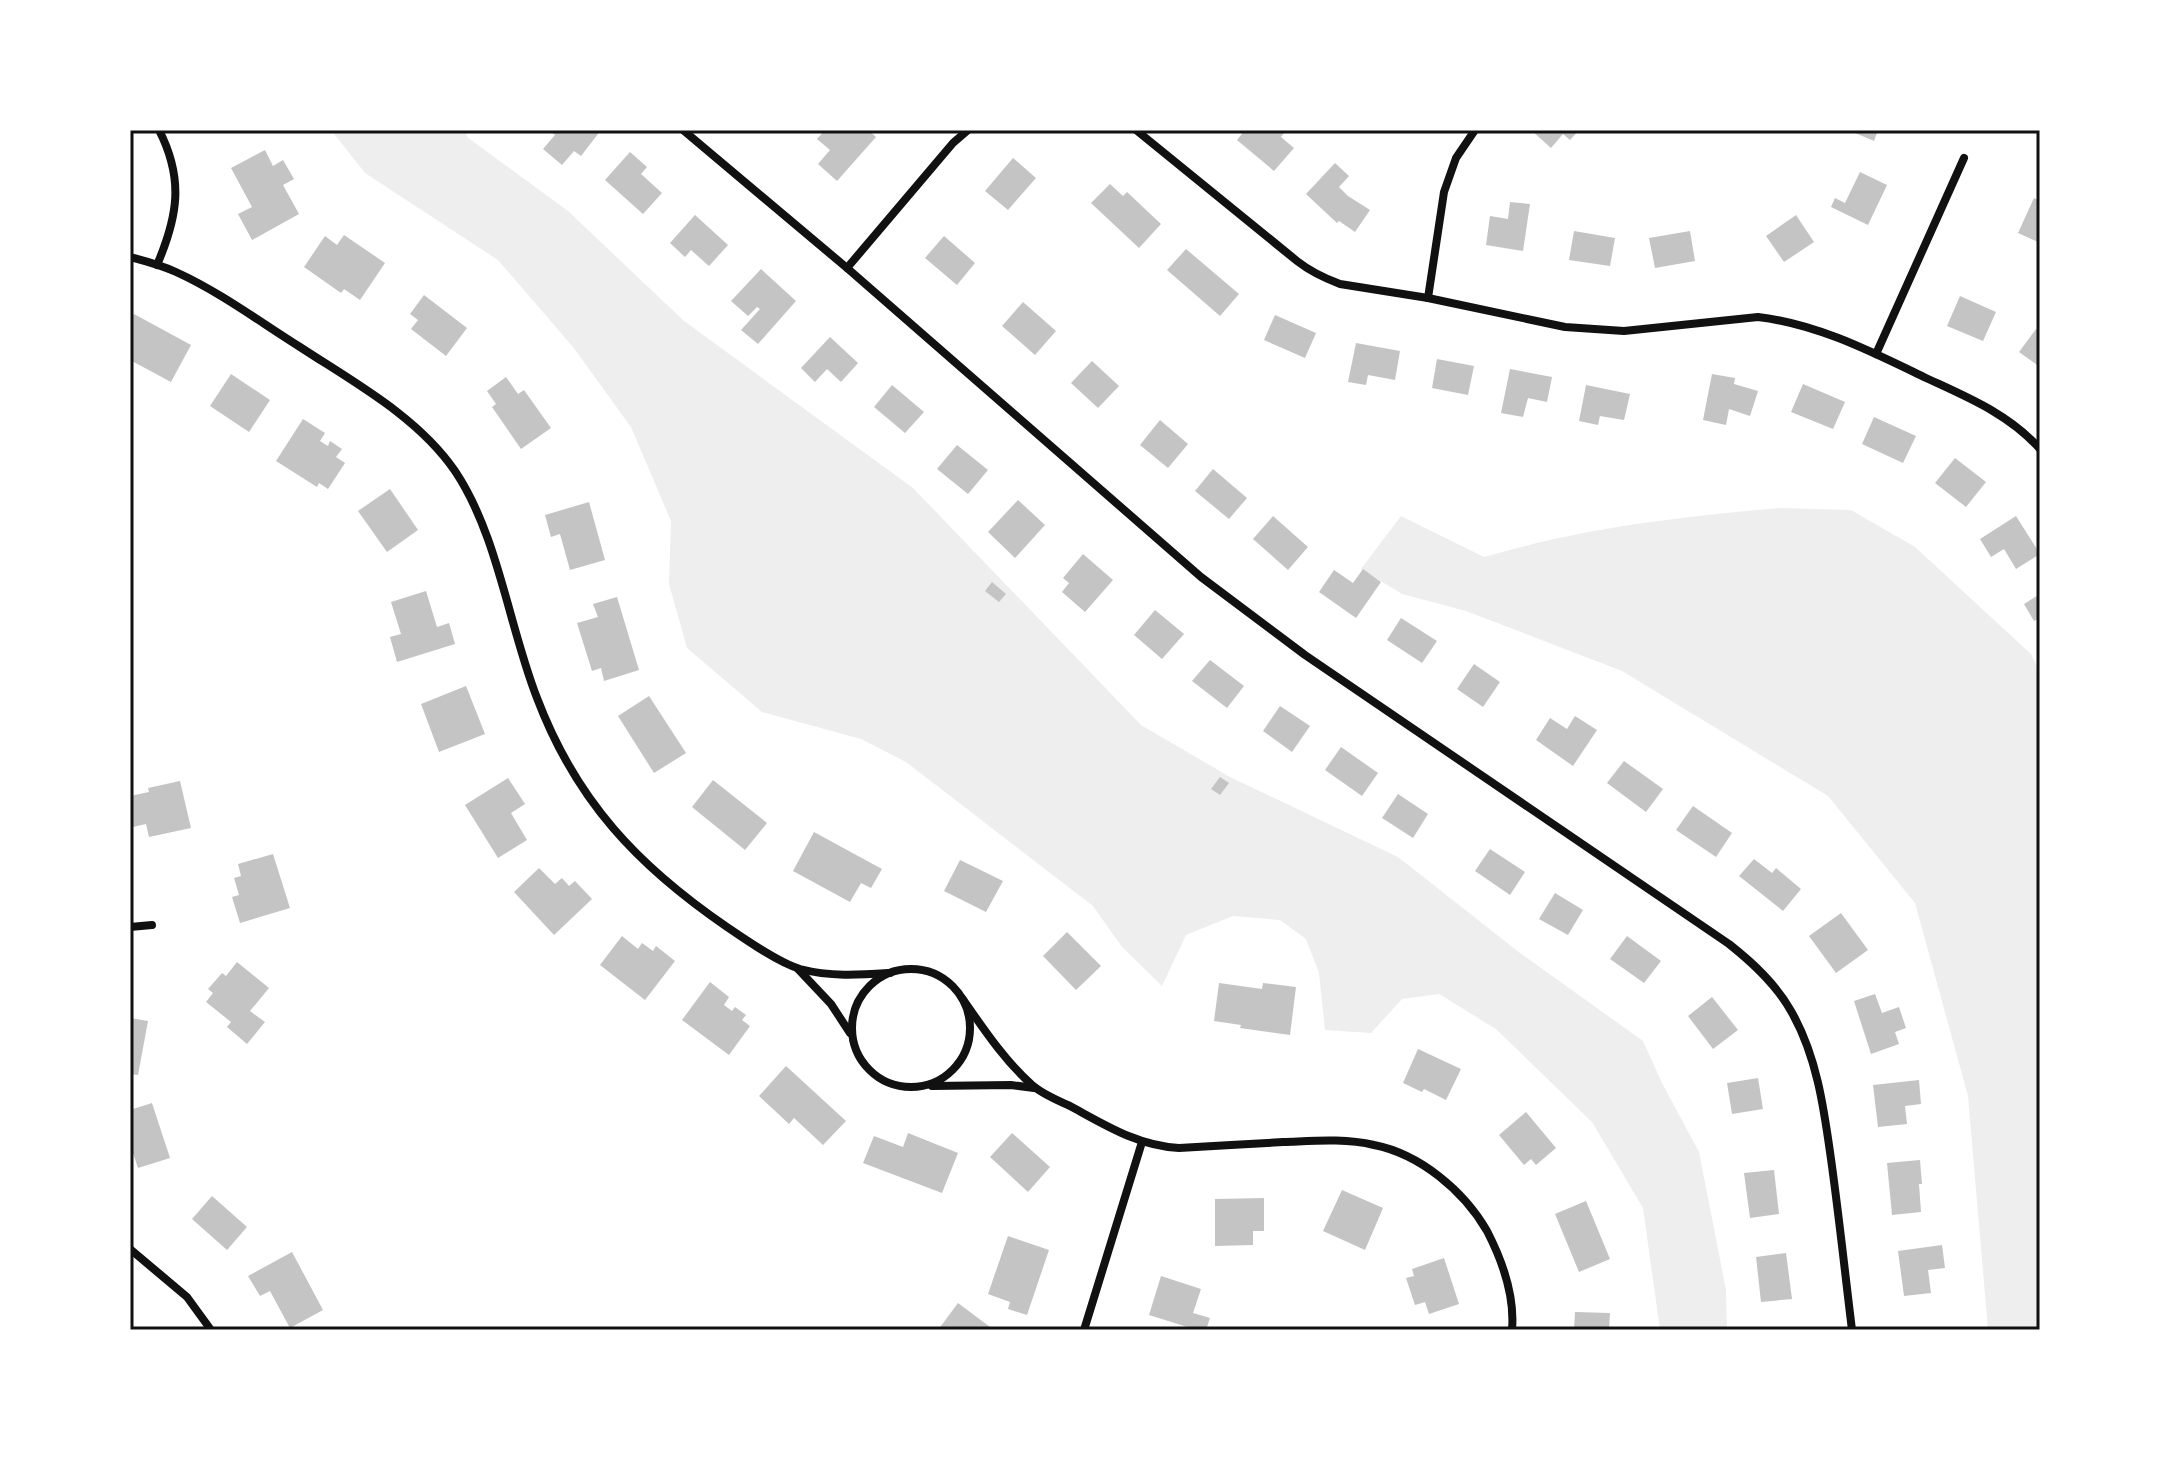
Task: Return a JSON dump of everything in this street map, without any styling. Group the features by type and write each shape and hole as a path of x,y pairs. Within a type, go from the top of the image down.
{"street":[{"path":"157,265 172,226 176,197 173,165 159,130"},
{"path":"683,130 847,268 1201,577 1305,655 1752,962 1791,1011 1803,1035 1819,1089 1852,1330"},
{"path":"847,268 953,143 968,130"},
{"path":"1136,130 1285,252 1319,276 1340,284 1428,298 1565,327 1624,331 1758,317 1780,320 1810,328 1876,354 1982,405 2006,418 2040,449"},
{"path":"1428,298 1444,192 1456,158 1475,130"},
{"path":"1876,354 1964,158"},
{"path":"130,257 199,284 345,376 410,423 441,453 474,506 494,559 537,699 558,744 589,797 616,833 662,880 733,932 798,968 831,1004 852,1036 862,1062 881,1080 905,1087 1001,1085 1035,1088"},
{"path":"130,927 152,925"},
{"path":"798,968 849,976 910,969 945,979 997,1047 1035,1088 1142,1142 1179,1148 1344,1141 1373,1144 1408,1158 1451,1187 1484,1226 1507,1277 1512,1330"},
{"path":"852,1036 852,1018 859,999 872,984 890,973"},
{"path":"926,1086 949,1073 967,1048 970,1020 962,998"},
{"path":"1084,1330 1142,1142"},
{"path":"130,1249 187,1297 211,1330"}],"shaded area":[{"path":"331,130 465,130 467,137 568,211 684,321 913,488 1141,725 1230,777 1398,857 1520,953 1643,1041 1699,1152 1726,1290 1727,1330 1660,1330 1643,1208 1592,1122 1496,1029 1439,994 1402,999 1371,1033 1325,1030 1319,973 1306,939 1280,920 1233,916 1186,935 1162,986 1122,947 1093,906 906,762 861,739 762,712 687,648 669,584 671,521 631,427 573,347 498,260 365,173"},
{"path":"1781,508 1851,510 1915,547 2031,654 2040,673 2040,1330 1988,1330 1968,1096 1915,903 1828,796 1622,671 1466,611 1402,594 1361,569 1401,516 1484,557 1558,538 1631,525"}],"building":[{"path":"548,130 601,130 581,156 574,151 562,165 543,149 555,135"},
{"path":"825,130 868,130 876,137 837,181 818,164 830,150 817,139"},
{"path":"1245,130 1286,130 1281,137 1294,148 1274,171 1237,140"},
{"path":"1531,130 1579,130 1570,140 1563,134 1551,148"},
{"path":"1848,130 1878,130 1874,141"},
{"path":"265,150 273,166 283,160 294,179 283,185 299,214 252,240 238,214 252,207 231,168"},
{"path":"630,152 647,167 641,174 662,193 643,214 605,180"},
{"path":"1013,158 1036,178 1008,210 985,191"},
{"path":"1335,163 1349,176 1339,187 1370,210 1355,232 1339,221 1337,223 1306,194"},
{"path":"1860,172 1887,185 1868,225 1831,207 1835,198 1845,203"},
{"path":"1110,184 1123,196 1127,192 1161,224 1139,248 1091,203"},
{"path":"2034,198 2040,201 2040,243 2018,233"},
{"path":"1510,202 1530,204 1523,251 1486,245 1490,216 1508,219"},
{"path":"695,215 728,245 709,266 691,250 685,257 670,243"},
{"path":"1796,215 1814,242 1784,262 1766,236"},
{"path":"1574,231 1615,238 1610,266 1569,260"},
{"path":"1690,231 1695,261 1655,268 1649,238"},
{"path":"344,235 385,263 360,300 344,289 341,293 304,267 325,236 337,245"},
{"path":"944,236 975,263 957,285 925,258"},
{"path":"1186,249 1239,294 1220,316 1167,270"},
{"path":"761,269 796,301 758,344 741,330 760,309 757,307 748,316 731,301"},
{"path":"424,295 467,328 446,356 411,329 418,320 410,314"},
{"path":"1960,296 1996,312 1983,341 1947,326"},
{"path":"1023,302 1056,331 1035,355 1002,326"},
{"path":"134,314 191,345 171,382 130,360 130,321"},
{"path":"1275,315 1316,333 1305,358 1264,340"},
{"path":"2036,329 2040,331 2040,367 2019,352"},
{"path":"830,337 858,363 841,382 827,369 815,382 801,368"},
{"path":"1356,343 1400,351 1395,380 1368,375 1366,385 1348,382"},
{"path":"1437,359 1474,366 1468,395 1432,388"},
{"path":"1092,361 1119,386 1098,408 1071,383"},
{"path":"1510,369 1552,377 1547,402 1528,398 1523,417 1501,413"},
{"path":"231,374 270,400 249,432 210,406"},
{"path":"1712,374 1735,378 1734,384 1758,391 1750,416 1729,409 1726,425 1703,420"},
{"path":"506,377 518,394 524,390 551,428 521,449 492,407 496,404 487,391"},
{"path":"1803,384 1845,402 1833,429 1791,412"},
{"path":"892,385 924,412 905,433 874,407"},
{"path":"1586,385 1630,394 1624,420 1600,416 1598,425 1579,421"},
{"path":"1874,417 1916,436 1903,463 1862,444"},
{"path":"303,419 325,433 320,441 328,446 330,441 342,449 336,457 345,463 328,489 319,483 317,487 276,461"},
{"path":"1160,420 1188,444 1168,468 1140,445"},
{"path":"957,445 988,470 968,494 937,469"},
{"path":"1955,458 1986,482 1966,507 1935,483"},
{"path":"1213,469 1247,498 1229,519 1195,491"},
{"path":"390,489 418,530 387,552 358,511"},
{"path":"1018,500 1045,525 1015,558 988,532"},
{"path":"589,502 605,560 570,570 560,534 551,537 545,515"},
{"path":"1273,516 1308,547 1288,570 1253,539"},
{"path":"2016,516 2040,554 2016,569 2004,549 1991,557 1980,539"},
{"path":"1083,554 1113,580 1085,612 1062,592 1069,583 1063,578"},
{"path":"1363,569 1381,582 1356,618 1319,592 1334,570 1353,583"},
{"path":"992,582 1006,594 999,602 985,591"},
{"path":"426,591 437,627 449,623 455,644 397,662 390,637 401,634 391,602"},
{"path":"2040,594 2040,618 2034,621 2024,604"},
{"path":"617,597 639,670 604,681 601,668 592,671 577,623 598,617 593,604"},
{"path":"1155,610 1184,634 1162,659 1134,635"},
{"path":"1401,618 1437,641 1422,663 1387,640"},
{"path":"1210,660 1244,686 1227,708 1192,681"},
{"path":"1474,664 1500,682 1483,707 1457,689"},
{"path":"466,686 485,734 439,752 421,704"},
{"path":"649,696 686,753 654,773 618,716"},
{"path":"1280,706 1310,726 1292,752 1263,731"},
{"path":"1575,716 1597,730 1573,766 1536,740 1550,718 1567,729"},
{"path":"1341,747 1378,773 1362,796 1325,770"},
{"path":"1624,761 1663,789 1646,812 1607,783"},
{"path":"1220,777 1229,783 1220,795 1211,789"},
{"path":"508,778 525,804 511,813 527,840 498,858 465,805"},
{"path":"713,780 767,823 745,850 692,807"},
{"path":"180,781 191,828 149,837 146,824 133,827 130,796 149,792 148,788"},
{"path":"1398,794 1428,814 1413,838 1382,818"},
{"path":"1693,806 1732,833 1716,857 1676,830"},
{"path":"814,832 882,869 871,888 861,883 850,902 793,871"},
{"path":"1490,849 1525,872 1510,895 1475,871"},
{"path":"273,854 290,908 240,923 232,897 239,895 234,878 241,876 238,864"},
{"path":"1754,859 1772,873 1776,868 1801,889 1783,911 1739,876"},
{"path":"960,860 1003,881 986,912 944,891"},
{"path":"539,868 555,884 562,878 569,886 575,881 592,899 554,935 514,892"},
{"path":"1555,893 1583,910 1568,935 1539,919"},
{"path":"1841,913 1868,950 1836,973 1809,936"},
{"path":"1067,932 1101,966 1076,990 1043,956"},
{"path":"622,936 638,949 642,943 653,951 656,946 675,961 645,1000 600,965"},
{"path":"1627,936 1661,961 1644,983 1610,959"},
{"path":"237,962 269,988 250,1011 265,1022 247,1044 227,1027 231,1022 206,1002 213,993 208,989 222,973 226,976"},
{"path":"710,982 729,997 724,1005 732,1011 735,1007 746,1015 742,1020 750,1026 729,1055 682,1020"},
{"path":"1219,983 1262,989 1263,983 1296,987 1290,1035 1214,1021"},
{"path":"1875,994 1882,1013 1899,1007 1906,1028 1895,1032 1899,1044 1871,1054 1854,1001"},
{"path":"1712,997 1738,1030 1713,1049 1688,1016"},
{"path":"130,1018 148,1021 138,1075 130,1074"},
{"path":"1418,1049 1461,1069 1446,1100 1403,1083"},
{"path":"786,1066 846,1121 823,1145 794,1118 789,1124 759,1096"},
{"path":"1758,1078 1763,1109 1732,1114 1727,1083"},
{"path":"1919,1080 1921,1104 1905,1106 1907,1124 1878,1127 1873,1085"},
{"path":"152,1103 170,1158 138,1168 130,1144 130,1110"},
{"path":"1526,1112 1556,1148 1536,1165 1531,1159 1524,1165 1499,1135"},
{"path":"908,1133 958,1153 942,1193 863,1163 874,1136 903,1147"},
{"path":"1012,1133 1050,1167 1028,1192 990,1157"},
{"path":"1920,1160 1921,1212 1892,1215 1887,1163"},
{"path":"1774,1170 1779,1214 1750,1218 1744,1173"},
{"path":"1342,1190 1383,1208 1365,1250 1323,1231"},
{"path":"212,1196 247,1227 227,1250 192,1219"},
{"path":"1264,1198 1264,1231 1253,1231 1253,1245 1215,1246 1215,1199"},
{"path":"1586,1201 1610,1259 1579,1272 1555,1214"},
{"path":"1008,1236 1049,1250 1027,1315 1008,1309 1010,1302 988,1294"},
{"path":"1942,1245 1945,1268 1928,1270 1931,1293 1904,1296 1898,1251"},
{"path":"292,1252 323,1310 290,1328 270,1291 260,1296 248,1276"},
{"path":"1786,1253 1792,1299 1761,1302 1756,1257"},
{"path":"1444,1258 1459,1304 1429,1314 1425,1302 1415,1305 1406,1278 1414,1276 1412,1269"},
{"path":"1161,1276 1201,1289 1193,1313 1210,1318 1206,1330 1149,1315"},
{"path":"958,1303 994,1330 938,1330"},
{"path":"1575,1312 1610,1313 1609,1330 1574,1330"}]}
